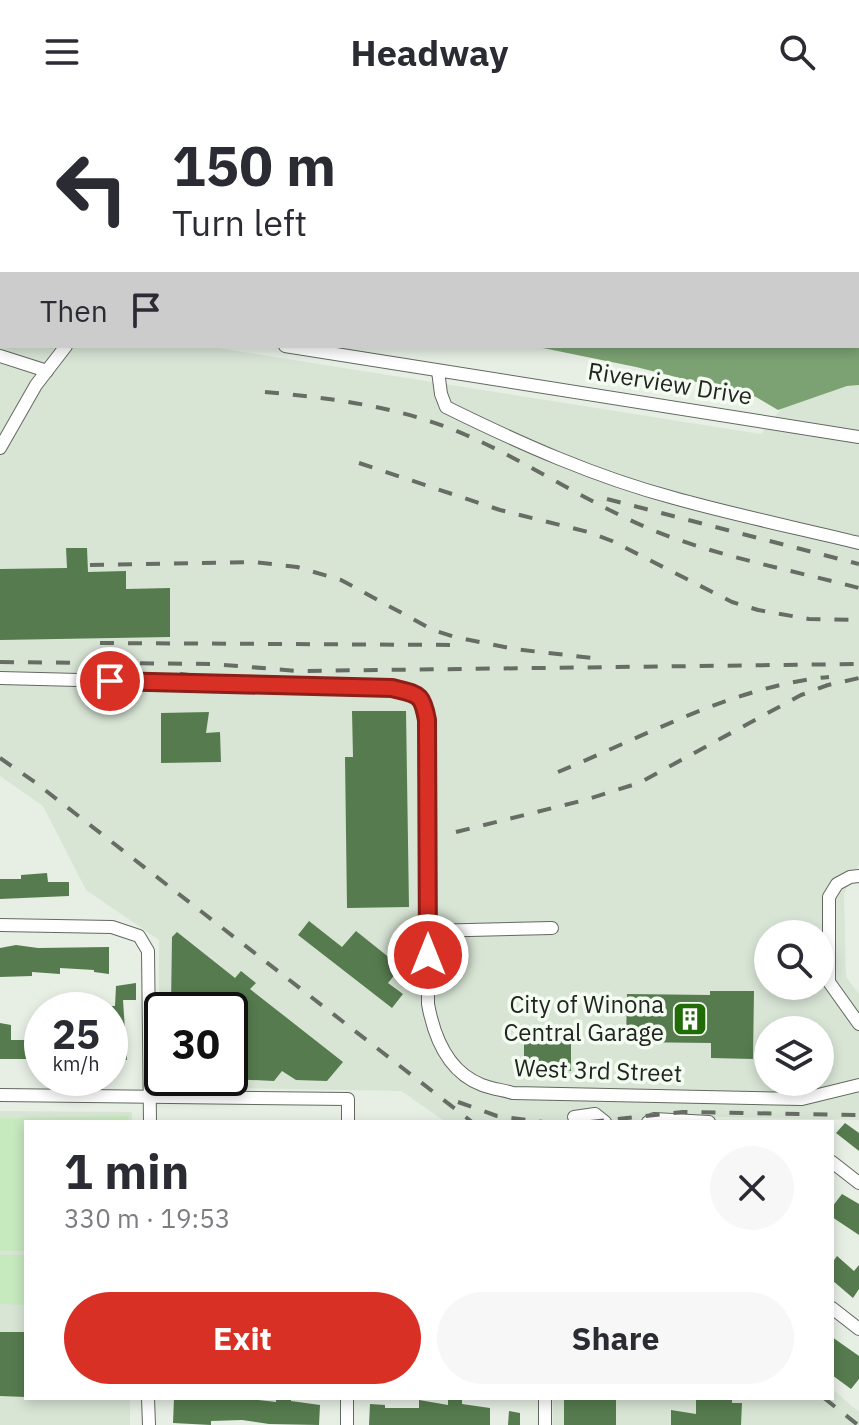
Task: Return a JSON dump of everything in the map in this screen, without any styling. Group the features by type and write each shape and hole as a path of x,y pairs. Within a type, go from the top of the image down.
{"street":[{"path":"0,448 64,348"},
{"name":"Riverview Drive","path":"297,348 859,437"},
{"path":"0,356 47,371"},
{"path":"438,371 446,407 506,437 606,477 673,498 859,543"},
{"name":"West 3rd Street","path":"0,678 392,688 419,695 424,701 427,720 428,1004 433,1033 451,1063 480,1085 513,1093 802,1099 859,1085"},
{"path":"859,876 837,884 829,897 829,982 859,1024"},
{"path":"0,925 112,927 139,936 148,951 149,992"},
{"path":"428,931 552,928"},
{"path":"0,1095 144,1095"},
{"path":"150,1120 151,1096"},
{"path":"200,1096 348,1099 348,1120"},
{"path":"574,1117 595,1114 602,1120"},
{"path":"652,1120 672,1120"},
{"path":"834,1164 859,1183"},
{"path":"834,1310 859,1329"},
{"path":"148,1400 149,1425"},
{"path":"347,1400 347,1425"},
{"path":"545,1400 545,1425"}],"shaded area":[{"path":"0,348 218,348 761,434 782,408 847,386 859,385 859,864 844,894 846,977 859,994 859,1120 674,1116 636,1120 443,1120 401,1091 248,1088 248,992 159,992 159,940 86,890 43,806 0,776"},
{"path":"543,348 859,348 859,385 847,386 778,410 756,397"},
{"path":"0,1111 132,1112 132,1120 24,1120 24,1400 130,1400 130,1425 0,1425"},
{"path":"129,1116 128,1120 24,1120 24,1251 0,1251 0,1118"},
{"path":"0,1255 24,1255 24,1305 0,1304"},
{"path":"834,1391 859,1412 859,1425 553,1425 553,1400 834,1400"}],"building":[{"path":"66,548 87,548 88,572 126,571 126,589 170,588 170,637 0,640 0,569 67,568"},
{"path":"352,711 406,711 409,907 347,908 345,757 353,757"},
{"path":"209,712 206,733 220,732 221,762 161,763 161,713"},
{"path":"47,873 48,882 69,882 69,896 0,899 0,879 21,879 21,875"},
{"path":"309,921 342,947 356,931 401,967 388,983 403,994 392,1008 298,935"},
{"path":"177,932 235,978 241,971 256,983 250,989 343,1062 327,1081 296,1080 282,1071 274,1081 248,1080 248,992 171,992 172,937"},
{"path":"16,945 38,948 109,947 109,974 60,968 60,974 32,972 32,976 0,977 0,948"},
{"path":"136,983 136,1000 128,1000 128,992 116,992 116,986"},
{"name":"City of Winona Central Garage","path":"710,991 754,991 753,1059 711,1058 711,1043 626,1042 627,994 710,995"},
{"path":"0,1023 11,1025 11,1040 24,1040 24,1059 0,1059"},
{"path":"531,1030 567,1030 566,1040 571,1040 571,1071 524,1070 524,1038 530,1039"},
{"path":"845,1123 859,1133 859,1151 836,1133"},
{"path":"842,1194 859,1204 859,1235 834,1218 834,1204"},
{"path":"837,1256 854,1271 859,1265 859,1289 853,1298 834,1282 834,1260"},
{"path":"0,1332 24,1332 24,1397 0,1396"},
{"path":"834,1338 859,1356 859,1379 851,1389 834,1376"},
{"path":"174,1400 291,1400 320,1405 319,1425 242,1420 211,1421 211,1425 173,1423"},
{"path":"419,1400 448,1405 448,1400 462,1400 462,1404 490,1408 490,1425 369,1425 370,1404 385,1405 385,1408 419,1408"},
{"path":"564,1400 616,1400 616,1425 564,1425"},
{"path":"696,1400 742,1403 741,1425 671,1425 671,1410 696,1414"},
{"path":"509,1411 520,1413 520,1425 508,1425"}],"railway":[{"path":"265,392 367,405 442,425 490,446 607,509 655,531 730,556 859,588"},
{"path":"359,463 500,510 588,532 732,602 809,619 859,620"},
{"path":"607,499 859,564"},
{"path":"90,565 254,562 297,567 341,580 433,630 455,637 514,649 592,658"},
{"path":"100,643 460,645"},
{"path":"0,662 213,664 298,671 859,664"},
{"path":"180,674 248,677"},
{"path":"558,772 725,701 794,682 829,677"},
{"path":"456,832 585,800 639,783 801,695 859,678"},
{"path":"0,758 469,1120"},
{"path":"458,1102 497,1116 528,1120"},
{"path":"609,1120 683,1112 859,1115"},
{"path":"827,1400 858,1425"}],"place":[{"name":"City of Winona Central Garage","path":"690,1019"}],"route":[{"path":"110,681 392,688 419,695 424,701 427,720 428,955"}]}
